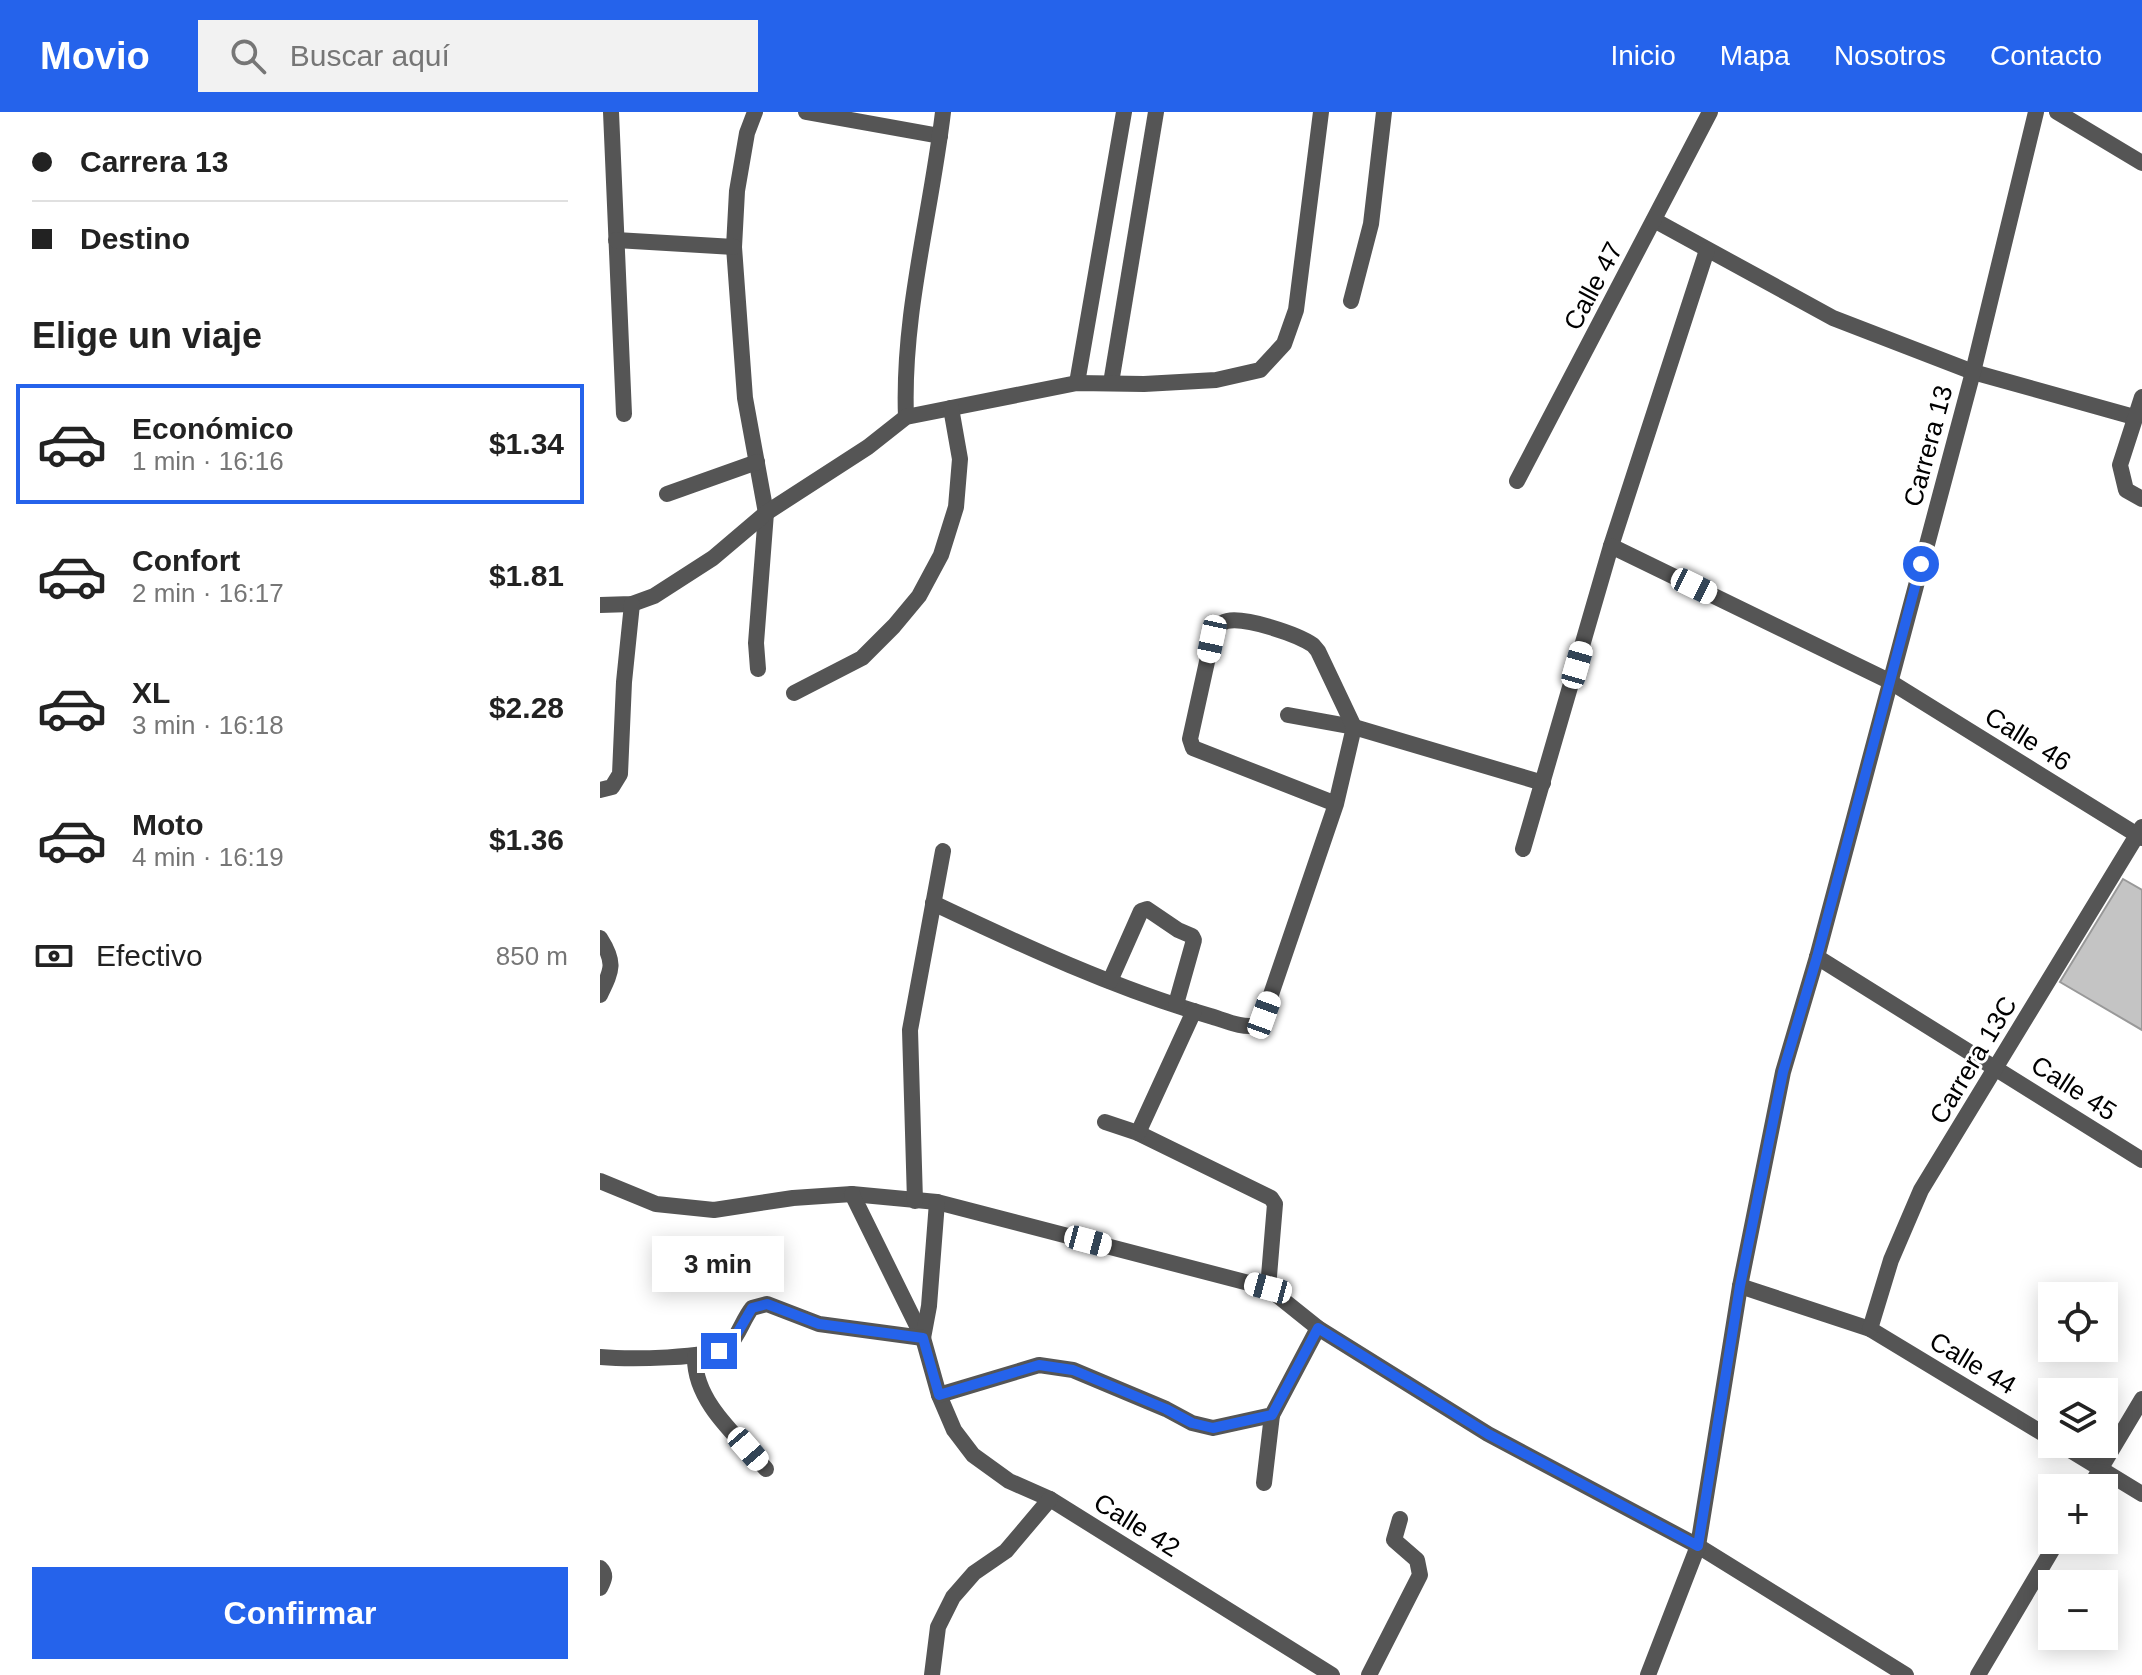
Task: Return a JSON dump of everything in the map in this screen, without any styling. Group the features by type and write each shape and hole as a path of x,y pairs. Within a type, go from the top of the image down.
{"street":[{"path":"611,112 624,414"},
{"path":"755,112 747,133 737,191 734,247 745,398 766,513 756,643 758,669"},
{"path":"906,417 904,379 911,307 943,112"},
{"path":"1077,383 1124,112"},
{"path":"1111,383 1156,112"},
{"path":"600,605 632,604 654,596 713,558 766,513 868,447 906,417 1077,383 1216,380 1260,370 1284,344 1296,310 1321,112"},
{"path":"1351,301 1371,224 1384,112"},
{"name":"Carrera 13","path":"1648,1675 1698,1546 1740,1286 1783,1072 1817,957 1973,372 2036,112"},
{"path":"2057,112 2142,163"},
{"path":"812,113 940,136"},
{"name":"Calle 47","path":"1517,481 1654,220 1705,114"},
{"path":"1654,220 1833,318 1973,372 2134,417"},
{"path":"616,240 734,247"},
{"path":"1523,849 1611,546 1707,250"},
{"path":"2142,397 2120,465 2126,490 2142,499"},
{"path":"794,693 862,658 919,596 941,555 956,507 960,459 951,408"},
{"path":"667,494 757,462"},
{"name":"Calle 46","path":"1611,546 1889,681 2140,833"},
{"path":"600,790 612,787 620,774 624,682 632,604"},
{"path":"933,903 1062,964 1194,1011 1248,1026 1257,1025 1305,900 1336,804 1354,727 1318,651 1308,641 1246,622 1227,621 1218,626 1212,639 1191,734 1193,748 1336,804"},
{"path":"1288,715 1354,727 1543,783"},
{"name":"Carrera 13C","path":"1870,1329 1891,1260 1921,1190 2140,833"},
{"path":"915,1201 910,1030 943,851"},
{"path":"1110,981 1141,911 1147,909 1194,940 1176,1004"},
{"path":"600,938 609,952 612,970 600,995"},
{"name":"Calle 45","path":"1817,957 2142,1160"},
{"path":"1138,1133 1194,1011"},
{"path":"1105,1122 1138,1133 1274,1201 1268,1288"},
{"path":"600,1181 656,1204 714,1210 793,1198 852,1194 937,1202 1268,1288 1318,1328 1488,1434 1698,1546 1906,1675"},
{"path":"852,1194 923,1338"},
{"path":"923,1338 929,1306 937,1202"},
{"name":"Calle 44","path":"1740,1286 1870,1329 2038,1431"},
{"path":"600,1357 695,1357 726,1348 752,1308 767,1304 819,1324 923,1338"},
{"path":"1264,1483 1272,1415 1318,1328"},
{"name":"Calle 42","path":"923,1338 939,1395 954,1430 973,1455 1009,1481 1050,1499 1332,1675"},
{"path":"695,1357 698,1385 713,1409 766,1469"},
{"path":"939,1395 1039,1365 1073,1370 1192,1423 1213,1428 1272,1415"},
{"path":"2097,1474 2142,1399"},
{"path":"2082,1458 2142,1494"},
{"path":"932,1675 938,1627 953,1597 974,1573 1006,1551 1050,1499"},
{"path":"1369,1675 1420,1575 1417,1560 1394,1540 1400,1519"},
{"path":"1978,1675 2050,1554"},
{"path":"600,1568 605,1579 600,1588"}],"building":[{"path":"2123,879 2142,890 2142,1030 2060,982"}],"route":[{"path":"719,1351 732,1342 752,1308 767,1304 819,1324 923,1338 939,1395 1039,1365 1073,1370 1192,1423 1213,1428 1272,1415 1318,1328 1488,1434 1698,1546 1740,1286 1783,1072 1817,957 1921,564"}]}
